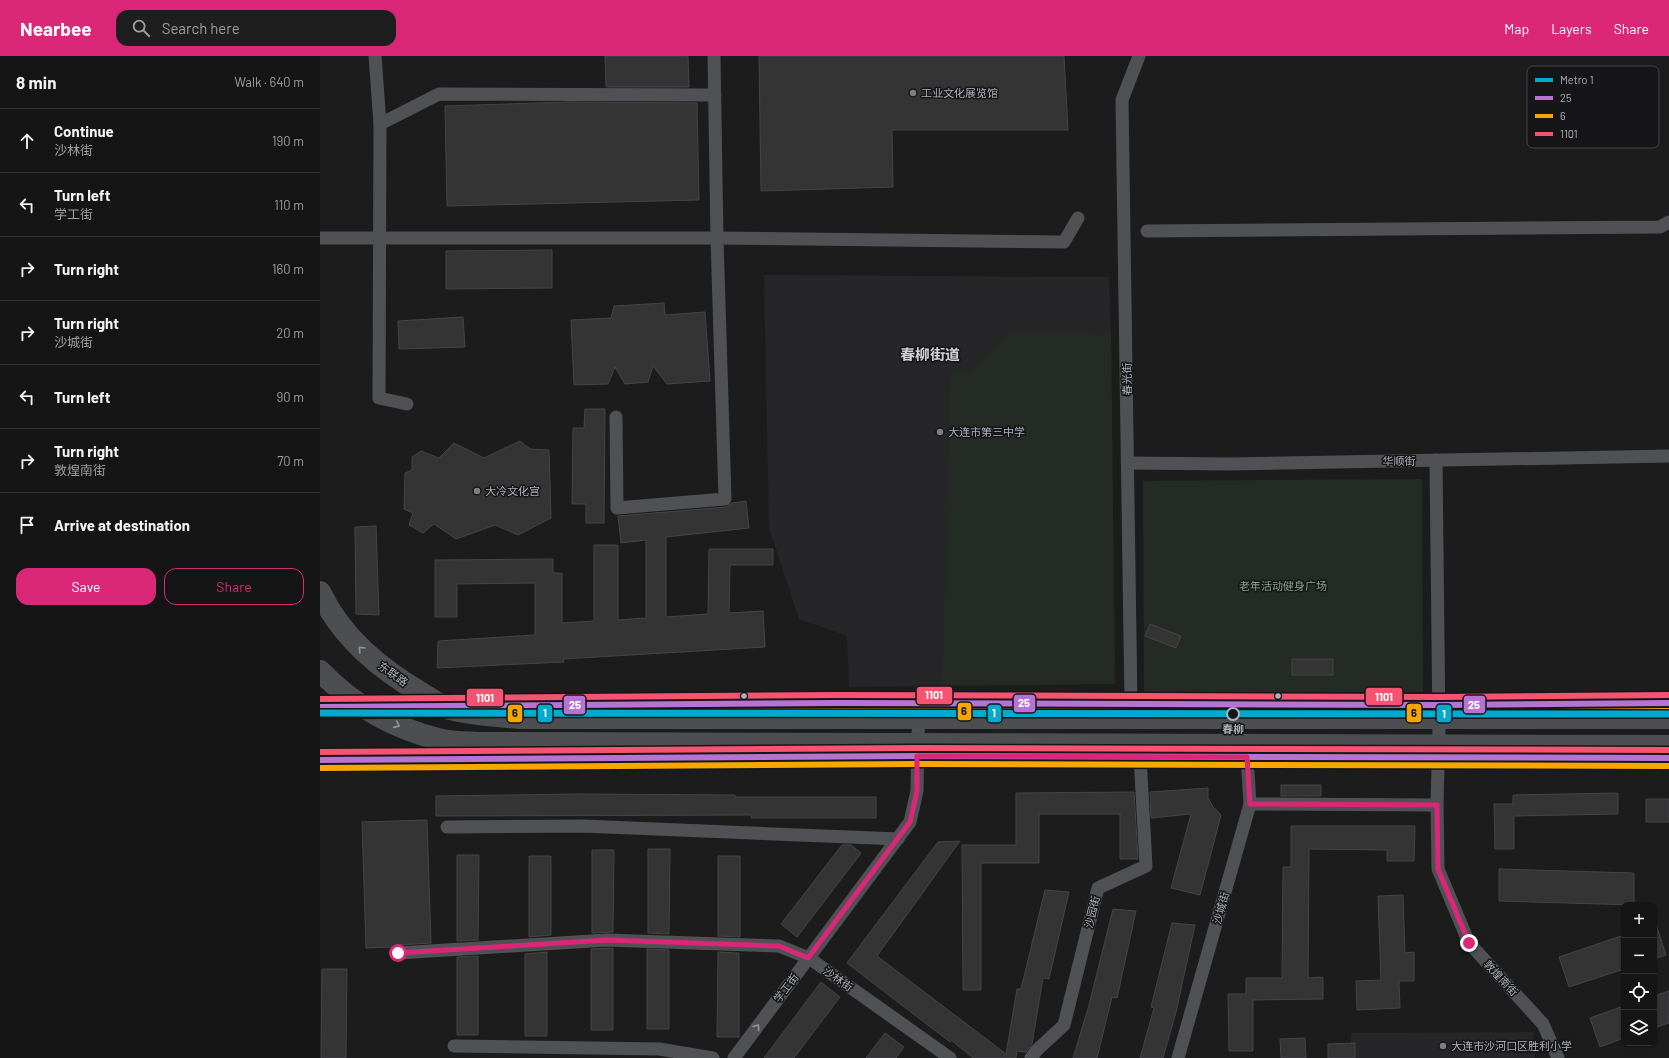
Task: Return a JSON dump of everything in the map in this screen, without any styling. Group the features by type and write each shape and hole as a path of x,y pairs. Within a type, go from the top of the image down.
{"highway":[{"name":"东联路","path":"320,592 336,620 351,640 368,656 412,687 449,708 481,715 520,718 1669,718"},
{"path":"320,671 353,701 378,716 407,729 439,739 484,743 1669,746"}],"main road":[{"path":"320,707 920,704 1669,703"},
{"path":"320,760 917,756 1669,758"}],"street":[{"path":"375,56 380,124 379,398 407,404"},
{"path":"616,417 617,508 725,499 717,238 714,56"},
{"name":"春光街","path":"1131,704 1122,100 1139,56"},
{"path":"380,124 439,94 715,95"},
{"path":"320,238 717,238 1064,242 1078,218"},
{"path":"1148,231 1660,227 1669,222"},
{"name":"华顺街","path":"1128,463 1230,464 1669,456"},
{"name":"敦煌南街","path":"1436,460 1439,704 1437,805 1438,869 1469,943 1543,1024 1558,1058"},
{"name":"学工街","path":"734,1058 910,822 917,791 917,756 920,704"},
{"name":"沙园街","path":"1031,1058 1037,1050 1064,1025 1098,888 1146,866 1140,756"},
{"name":"沙城街","path":"1178,1058 1250,804 1247,757"},
{"path":"1250,804 1437,805"},
{"path":"447,827 583,826 898,839"},
{"name":"沙林街","path":"398,953 607,940 779,946 808,958 932,1053 950,1058"},
{"path":"454,1046 659,1049 713,1058"}],"shaded area":[{"name":"大连市第三中学","path":"764,275 1109,277 1115,684 849,687 847,636 799,619 769,528"},
{"name":"大连市沙河口区胜利小学","path":"1534,1032 1535,1058 1350,1058 1351,1033"}],"green space":[{"path":"1008,332 1111,335 1115,684 942,685 951,372 971,372"},
{"name":"老年活动健身广场","path":"1422,479 1423,692 1144,694 1143,481"}],"building":[{"path":"605,56 688,56 689,87 606,87"},
{"name":"工业文化展览馆","path":"759,56 1064,56 1068,130 892,130 893,187 761,191"},
{"path":"568,102 697,103 699,200 447,206 445,106"},
{"path":"552,250 552,288 446,289 446,251"},
{"path":"664,303 665,315 705,312 710,381 667,384 653,366 648,382 625,384 615,367 608,384 574,385 571,320 611,318 614,306"},
{"path":"463,317 465,347 399,349 398,321"},
{"path":"585,409 605,409 604,523 586,523 586,504 572,504 573,428 584,428"},
{"name":"大冷文化宫","path":"520,441 530,449 549,450 551,518 518,535 495,525 456,539 434,524 423,533 409,525 413,513 404,509 405,473 412,470 412,457 421,451 439,458 454,443 484,458"},
{"path":"746,501 749,528 666,537 666,617 708,614 709,549 773,549 773,565 730,565 729,613 763,611 765,647 563,659 564,662 437,668 438,641 535,635 535,583 457,584 457,617 435,617 435,560 553,559 553,573 562,573 562,623 594,621 594,545 618,545 618,620 646,618 646,540 621,543 618,516 726,507 732,503"},
{"path":"376,526 379,615 356,614 355,527"},
{"path":"1150,624 1181,636 1176,648 1145,636"},
{"path":"1292,659 1333,659 1333,675 1292,675"},
{"path":"1281,785 1321,785 1321,796 1281,796"},
{"path":"1208,788 1208,798 1213,807 1221,815 1200,895 1171,888 1191,814 1151,818 1150,792"},
{"path":"1134,792 1138,859 1120,859 1120,814 1039,814 1039,863 981,863 981,990 963,990 962,845 1016,845 1016,793"},
{"path":"1618,793 1618,814 1514,816 1514,849 1495,849 1494,804 1513,804 1513,795"},
{"path":"578,794 735,795 735,797 876,797 876,818 751,818 751,815 436,816 436,796"},
{"path":"1646,799 1669,799 1669,822 1646,822"},
{"path":"427,820 431,943 366,948 362,822"},
{"path":"1291,826 1415,826 1414,861 1387,861 1387,850 1309,849 1308,978 1323,977 1323,999 1253,1000 1253,1051 1229,1051 1228,994 1246,994 1246,978 1282,978 1283,867 1291,867"},
{"path":"960,841 877,956 1006,1054 1017,989 1021,989 1045,890 1069,892 1049,979 1043,978 1032,1044 1026,1052 1017,1051 1016,1058 973,1058 847,963 938,842"},
{"path":"842,845 851,845 861,853 797,937 781,924"},
{"path":"648,849 670,849 669,934 648,933"},
{"path":"592,850 614,850 613,932 592,933"},
{"path":"457,855 479,855 478,940 457,941"},
{"path":"529,856 551,856 551,935 529,937"},
{"path":"718,856 740,856 740,937 718,936"},
{"path":"1499,869 1634,873 1634,902 1621,902 1621,905 1499,901"},
{"path":"1403,895 1405,953 1414,952 1414,981 1399,981 1400,1008 1357,1010 1356,981 1381,980 1378,896"},
{"path":"1113,909 1136,911 1117,998 1112,997 1097,1058 1073,1058 1089,1005"},
{"path":"1172,923 1195,925 1176,1012 1163,1058 1140,1058 1154,1008 1151,1007"},
{"path":"1657,927 1666,955 1657,958"},
{"path":"1621,936 1621,970 1569,987 1559,957"},
{"path":"613,948 613,1030 591,1030 591,949"},
{"path":"647,949 669,950 669,1029 647,1029"},
{"path":"547,952 547,1036 525,1036 525,954"},
{"path":"718,952 739,953 739,1037 717,1037"},
{"path":"478,956 478,1035 457,1035 457,957"},
{"path":"322,969 347,969 346,1058 321,1058"},
{"path":"821,982 840,997 794,1058 764,1058"},
{"path":"1669,991 1669,1023 1657,1027 1657,1010 1657,995"},
{"path":"1621,1007 1621,1039 1600,1047 1590,1018"},
{"path":"885,1033 904,1047 896,1058 866,1058"},
{"path":"1305,1038 1306,1058 1281,1058 1280,1039"},
{"path":"1355,1043 1355,1058 1328,1058 1328,1044"}],"metro line":[{"name":"1","path":"320,713 1669,714"}],"transit line":[{"name":"1101","path":"320,699 837,695 1439,697 1669,695"},
{"name":"25","path":"320,707 837,703 1439,705 1669,703"},
{"name":"6","path":"320,715 837,711 1439,713 1669,711"},
{"name":"1101","path":"320,752 917,748 1669,750"},
{"name":"25","path":"320,760 917,756 1669,758"},
{"name":"6","path":"320,768 917,764 1669,766"}],"place":[{"name":"工业文化展览馆","path":"913,93"},
{"name":"大连市第三中学","path":"940,432"},
{"name":"大冷文化宫","path":"477,491"},
{"name":"春柳","path":"1233,714"},
{"name":"大连市沙河口区胜利小学","path":"1443,1046"}],"district":[{"name":"春柳街道","path":"930,355"}],"route":[{"path":"398,953 607,940 779,946 808,958 910,822 917,791 917,756 1247,757 1250,804 1437,805 1438,869 1469,943"}]}
